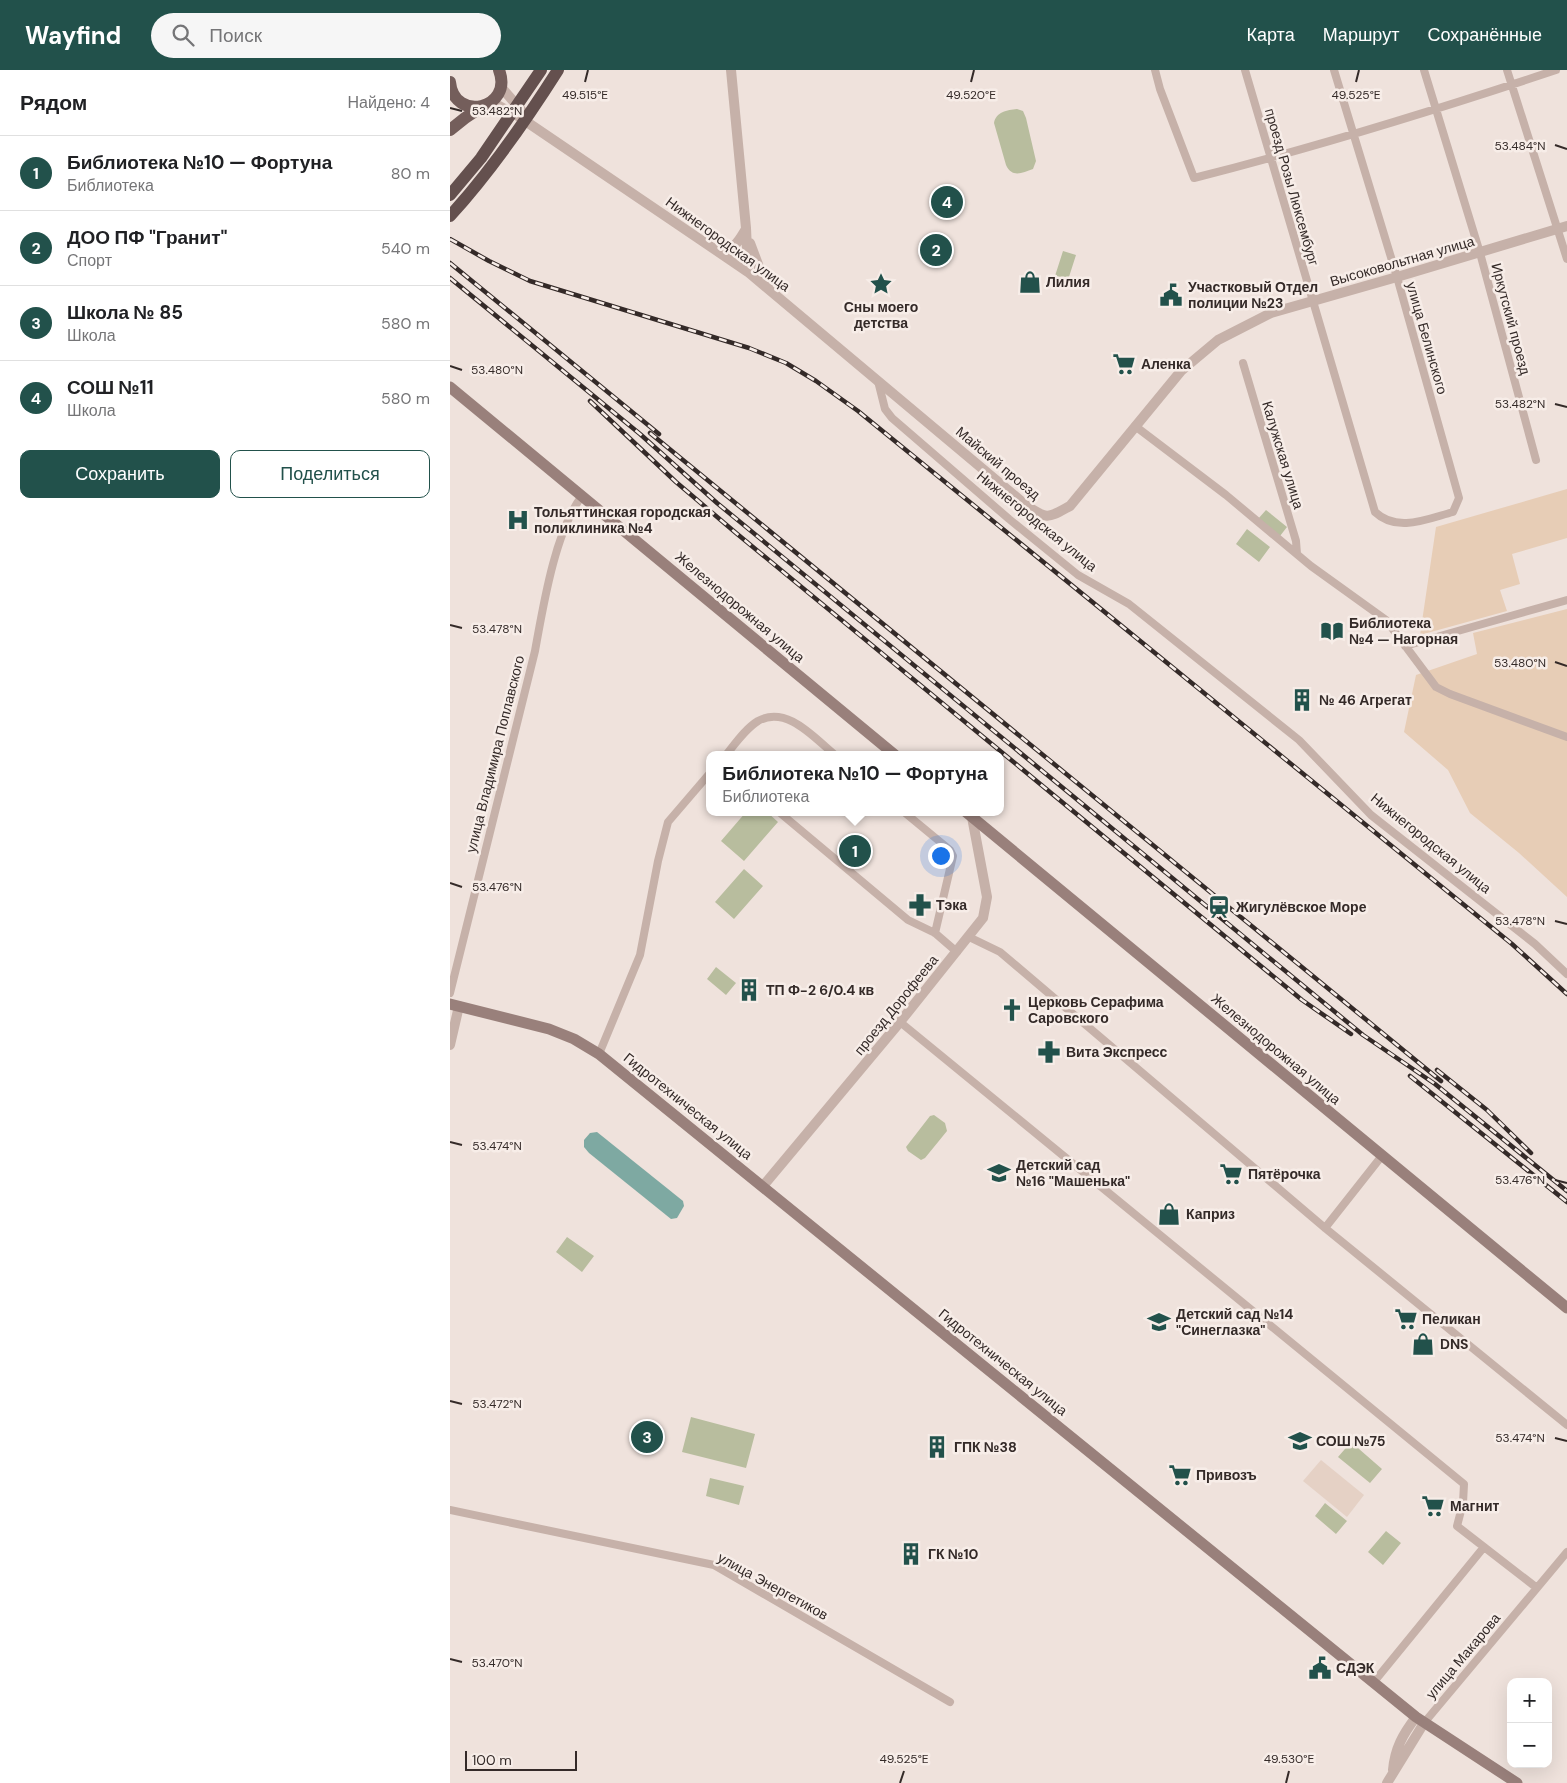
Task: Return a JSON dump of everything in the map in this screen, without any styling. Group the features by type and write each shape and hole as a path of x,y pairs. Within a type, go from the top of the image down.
{"highway":[{"path":"450,195 482,158 541,70"},
{"path":"450,216 507,147 558,70"}],"main road":[{"path":"453,70 450,87 462,104 473,107 486,105"},
{"path":"450,130 496,97 502,77"},
{"name":"Железнодорожная улица","path":"450,387 890,751"},
{"name":"Железнодорожная улица","path":"970,816 1567,1308"},
{"name":"Гидротехническая улица","path":"455,1005 549,1029 599,1054 1373,1683 1420,1720 1517,1783"}],"street":[{"name":"Нижнегородская улица","path":"731,70 746,228"},
{"path":"1155,70 1160,89 1194,178 1271,158 1438,109 1556,70"},
{"name":"проезд Розы Люксембург","path":"1245,70 1375,512"},
{"name":"улица Белинского","path":"1334,70 1397,277 1459,498 1453,512 1423,521 1397,524 1382,519 1375,512"},
{"name":"Иркутский проезд","path":"1424,70 1438,109 1480,253 1536,460"},
{"path":"1507,70 1563,228 1567,259"},
{"path":"502,77 517,106 550,138"},
{"name":"Нижнегородская улица","path":"486,105 499,106 518,116 748,272 878,381 885,409 892,418 1009,519 1078,575 1129,604 1299,740 1372,816 1535,944 1567,974"},
{"path":"715,248 727,249 737,244 746,228"},
{"path":"746,228 748,272"},
{"path":"746,228 753,253 762,274 774,293"},
{"name":"Высоковольтная улица","path":"1196,357 1218,340 1271,313 1563,228"},
{"name":"Майский проезд","path":"878,381 1026,506 1042,516 1051,516 1070,506 1180,371 1196,357"},
{"name":"Калужская улица","path":"1243,363 1296,541 1297,554"},
{"path":"1135,426 1226,495 1297,554 1386,620 1436,686 1450,694 1567,737"},
{"name":"улица Владимира Поплавского","path":"450,992 535,651 543,604 562,536 574,506 582,496"},
{"path":"1405,646 1567,600"},
{"path":"729,751 742,735 757,722 769,717 788,719 830,751"},
{"path":"599,1054 640,954 658,861 668,822 706,778"},
{"path":"784,816 908,920 934,933 957,952"},
{"path":"909,816 950,850 952,856 934,933"},
{"name":"проезд Дорофеева","path":"763,1186 900,1022 983,918 987,897 969,816"},
{"path":"969,937 1000,952 1325,1228 1567,1425"},
{"path":"450,1044 455,1005"},
{"path":"900,1022 1464,1484 1463,1503 1458,1526 1537,1588"},
{"path":"1325,1228 1382,1157"},
{"name":"улица Энергетиков","path":"450,1510 714,1565 950,1702"},
{"path":"1373,1683 1484,1547"},
{"name":"улица Макарова","path":"1420,1720 1434,1711 1567,1552"},
{"path":"1387,1783 1393,1773 1394,1755 1399,1742 1420,1720"}],"green space":[{"path":"1017,109 1023,111 1026,118 1036,161 1033,169 1014,173 1006,165 994,123 1000,114"},
{"path":"1063,251 1076,255 1068,280 1055,276"},
{"path":"1266,510 1287,527 1280,536 1258,519"},
{"path":"1247,529 1270,547 1259,562 1236,544"},
{"path":"743,816 771,816 778,822 744,861 721,841"},
{"path":"744,869 763,886 734,919 715,902"},
{"path":"716,967 736,983 726,995 707,979"},
{"path":"934,1115 945,1123 947,1131 925,1158 921,1160 908,1151 906,1147 930,1116"},
{"path":"567,1237 594,1256 582,1272 556,1252"},
{"path":"691,1417 755,1434 746,1468 682,1452"},
{"path":"1351,1442 1382,1469 1370,1483 1338,1457"},
{"path":"710,1478 744,1486 739,1505 706,1496"},
{"path":"1325,1503 1347,1521 1336,1534 1315,1516"},
{"path":"1386,1531 1401,1543 1383,1565 1368,1552"}],"sand":[{"path":"1567,489 1567,538 1512,554 1520,584 1500,590 1507,611 1420,635 1436,527"},
{"path":"1567,609 1567,897 1519,853 1470,813 1448,770 1404,732 1416,675 1477,654 1473,633"}],"shaded area":[{"path":"1321,1460 1364,1495 1347,1517 1303,1481"}],"water":[{"path":"597,1132 683,1201 684,1206 677,1218 671,1219 589,1153 584,1147 584,1140 590,1133"}],"railway":[{"path":"450,239 530,281 749,348 786,363 816,381 858,411 1512,944 1567,994"},
{"path":"450,263 659,434"},
{"path":"450,278 640,434 717,503 1363,1035 1435,1084 1567,1191"},
{"path":"590,401 676,482 1000,751"},
{"path":"650,433 1441,1081"},
{"path":"1004,754 1302,1000 1351,1034"},
{"path":"1437,1070 1487,1110 1531,1153"},
{"path":"1410,1076 1567,1202"}],"place":[{"name":"СОШ №11","path":"947,202"},
{"name":"ДОО ПФ \"Гранит\"","path":"936,250"},
{"name":"Лилия","path":"1030,282"},
{"name":"Сны моего детства","path":"881,284"},
{"name":"Участковый Отдел полиции №23","path":"1171,295"},
{"name":"Аленка","path":"1124,364"},
{"name":"Тольяттинская городская поликлиника №4","path":"518,520"},
{"name":"Библиотека №4 — Нагорная","path":"1332,631"},
{"name":"№ 46 Агрегат","path":"1302,700"},
{"name":"Библиотека №10 — Фортуна","path":"855,851"},
{"name":"Тэка","path":"920,905"},
{"name":"Жигулёвское Море","path":"1219,907"},
{"name":"ТП Ф-2 6/0.4 кв","path":"749,990"},
{"name":"Церковь Серафима Саровского","path":"1012,1010"},
{"name":"Вита Экспресс","path":"1049,1052"},
{"name":"Детский сад №16 \"Машенька\"","path":"999,1173"},
{"name":"Пятёрочка","path":"1231,1174"},
{"name":"Каприз","path":"1169,1214"},
{"name":"Пеликан","path":"1406,1319"},
{"name":"Детский сад №14 \"Синеглазка\"","path":"1159,1322"},
{"name":"DNS","path":"1423,1344"},
{"name":"Школа № 85","path":"647,1437"},
{"name":"СОШ №75","path":"1300,1441"},
{"name":"ГПК №38","path":"937,1447"},
{"name":"Привозъ","path":"1180,1475"},
{"name":"Магнит","path":"1433,1506"},
{"name":"ГК №10","path":"911,1554"},
{"name":"СДЭК","path":"1320,1668"}]}
